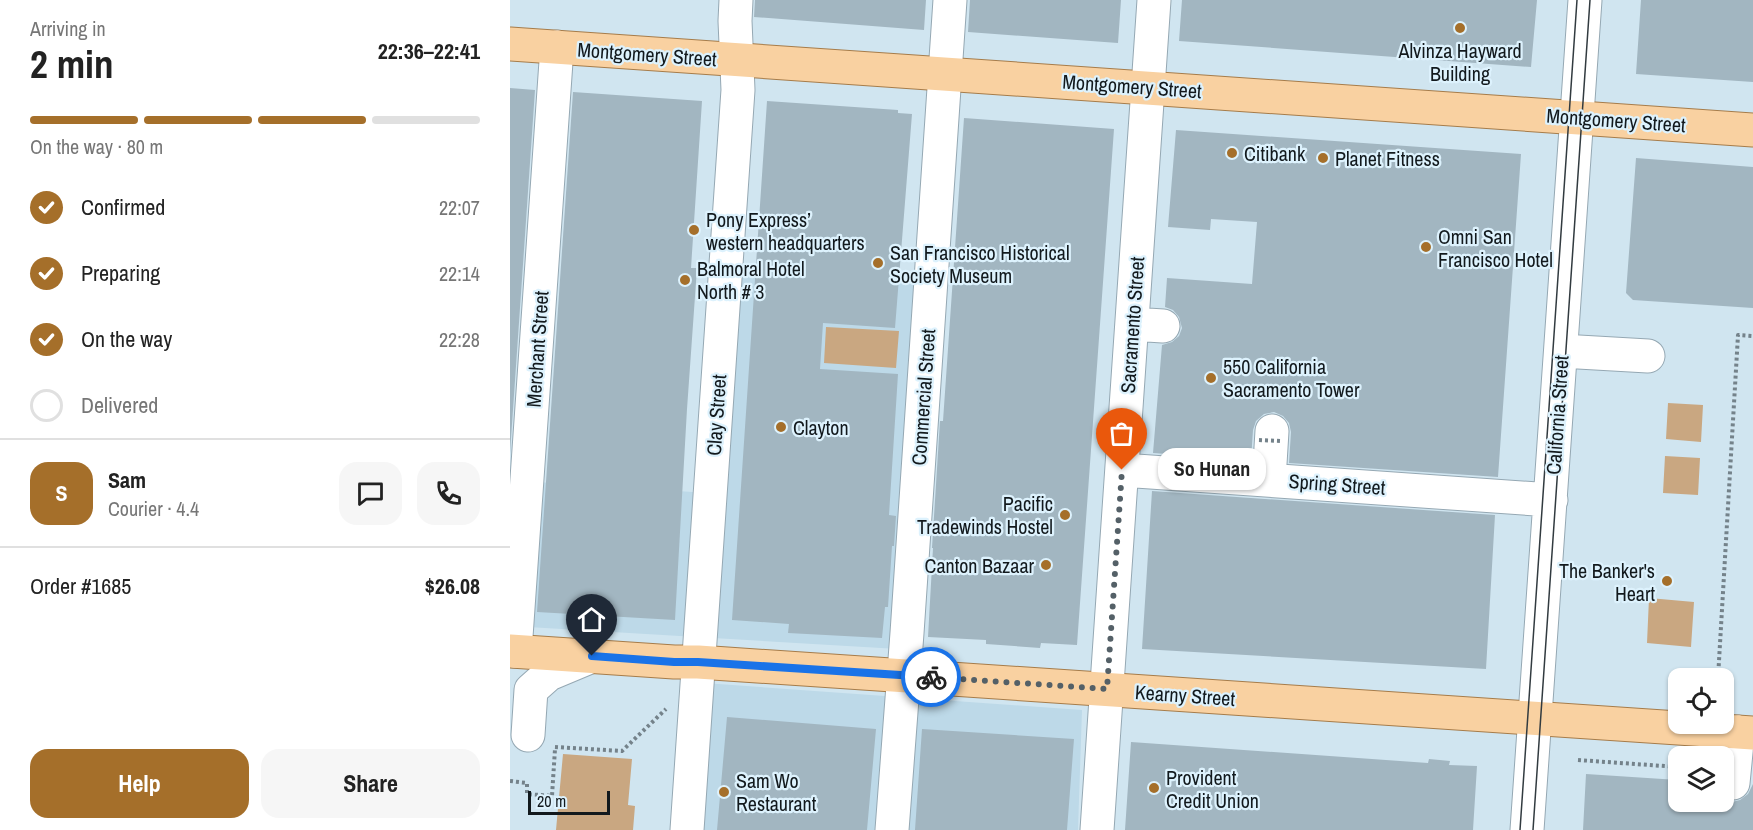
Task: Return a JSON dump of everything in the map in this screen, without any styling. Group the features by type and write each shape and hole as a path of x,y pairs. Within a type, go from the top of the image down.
{"main road":[{"name":"Montgomery Street","path":"510,44 1753,130"},
{"name":"Kearny Street","path":"513,651 1745,732"}],"street":[{"name":"Clay Street","path":"687,830 738,90 736,0"},
{"name":"Commercial Street","path":"892,830 950,0"},
{"name":"Sacramento Street","path":"1098,830 1122,470 1147,325 1148,87 1154,0"},
{"name":"California Street","path":"1527,830 1585,0"},
{"name":"Merchant Street","path":"513,651 557,47"},
{"path":"1561,351 1648,356"},
{"path":"1269,480 1270,438"},
{"name":"Spring Street","path":"1122,470 1551,500"},
{"path":"542,743 531,690 549,674 592,656"},
{"path":"1734,779 1745,732"}],"path":[{"path":"1719,668 1738,335 1753,336"},
{"path":"510,781 527,783 527,794 552,796 542,743 622,751 668,707"},
{"path":"1578,760 1668,766"}],"shaded area":[{"path":"741,267 916,274 898,649 528,627 536,482 724,494"},
{"path":"826,327 899,331 896,368 824,363"},
{"path":"1668,403 1703,405 1701,442 1666,439"},
{"path":"1665,456 1700,458 1698,495 1663,493"},
{"path":"1649,598 1694,602 1691,647 1647,643"},
{"path":"704,683 1082,710 1078,830 696,830"},
{"path":"563,754 632,759 628,805 635,806 633,830 556,830"}],"building":[{"path":"755,0 926,0 924,30 754,17"},
{"path":"970,0 1121,0 1118,43 968,32"},
{"path":"1182,0 1537,0 1531,67 1179,41"},
{"path":"1641,0 1753,0 1753,82 1636,74"},
{"path":"510,88 535,90 510,453"},
{"path":"573,92 702,101 691,268 697,268 675,620 537,612"},
{"path":"767,101 898,110 898,113 912,114 895,328 823,323 820,369 898,374 889,515 896,516 888,607 885,607 882,638 788,633 789,624 732,620"},
{"path":"964,118 1114,129 1077,645 1041,643 1040,648 986,644 986,640 928,637 940,421 943,421"},
{"path":"1176,130 1521,154 1498,477 1289,463 1291,432 1289,423 1283,416 1274,412 1264,414 1256,421 1253,430 1251,460 1153,453 1162,345 1172,342 1179,336 1182,328 1179,317 1173,310 1165,307 1167,278 1252,284 1257,222 1211,219 1210,230 1168,227"},
{"path":"1636,158 1753,167 1753,308 1633,300 1626,293"},
{"path":"1152,491 1495,515 1486,669 1142,649"},
{"path":"727,717 876,729 867,830 717,830"},
{"path":"922,729 1074,739 1067,830 915,830"},
{"path":"1131,742 1428,763 1429,759 1450,761 1449,765 1477,766 1473,830 1125,830"},
{"path":"1586,774 1668,779 1668,812 1734,812 1734,802 1748,794 1753,784 1753,830 1583,830"}],"tram line":[{"path":"1520,830 1577,0"},
{"path":"1533,830 1590,0"}],"way so far":[{"path":"931,677 1107,689 1122,470"}],"place":[{"name":"Alvinza Hayward Building","path":"1460,28"},
{"name":"Citibank","path":"1232,153"},
{"name":"Planet Fitness","path":"1323,158"},
{"name":"Pony Express’ western headquarters","path":"694,230"},
{"name":"Omni San Francisco Hotel","path":"1426,247"},
{"name":"San Francisco Historical Society Museum","path":"878,263"},
{"name":"Balmoral Hotel North # 3","path":"685,280"},
{"name":"550 California Sacramento Tower","path":"1211,378"},
{"name":"Clayton","path":"781,427"},
{"name":"So Hunan","path":"1122,470"},
{"name":"Pacific Tradewinds Hostel","path":"1065,515"},
{"name":"Canton Bazaar","path":"1046,565"},
{"name":"The Banker's Heart","path":"1667,581"},
{"name":"Provident Credit Union","path":"1154,788"},
{"name":"Sam Wo Restaurant","path":"724,792"}],"route":[{"path":"592,656 931,677"}]}
